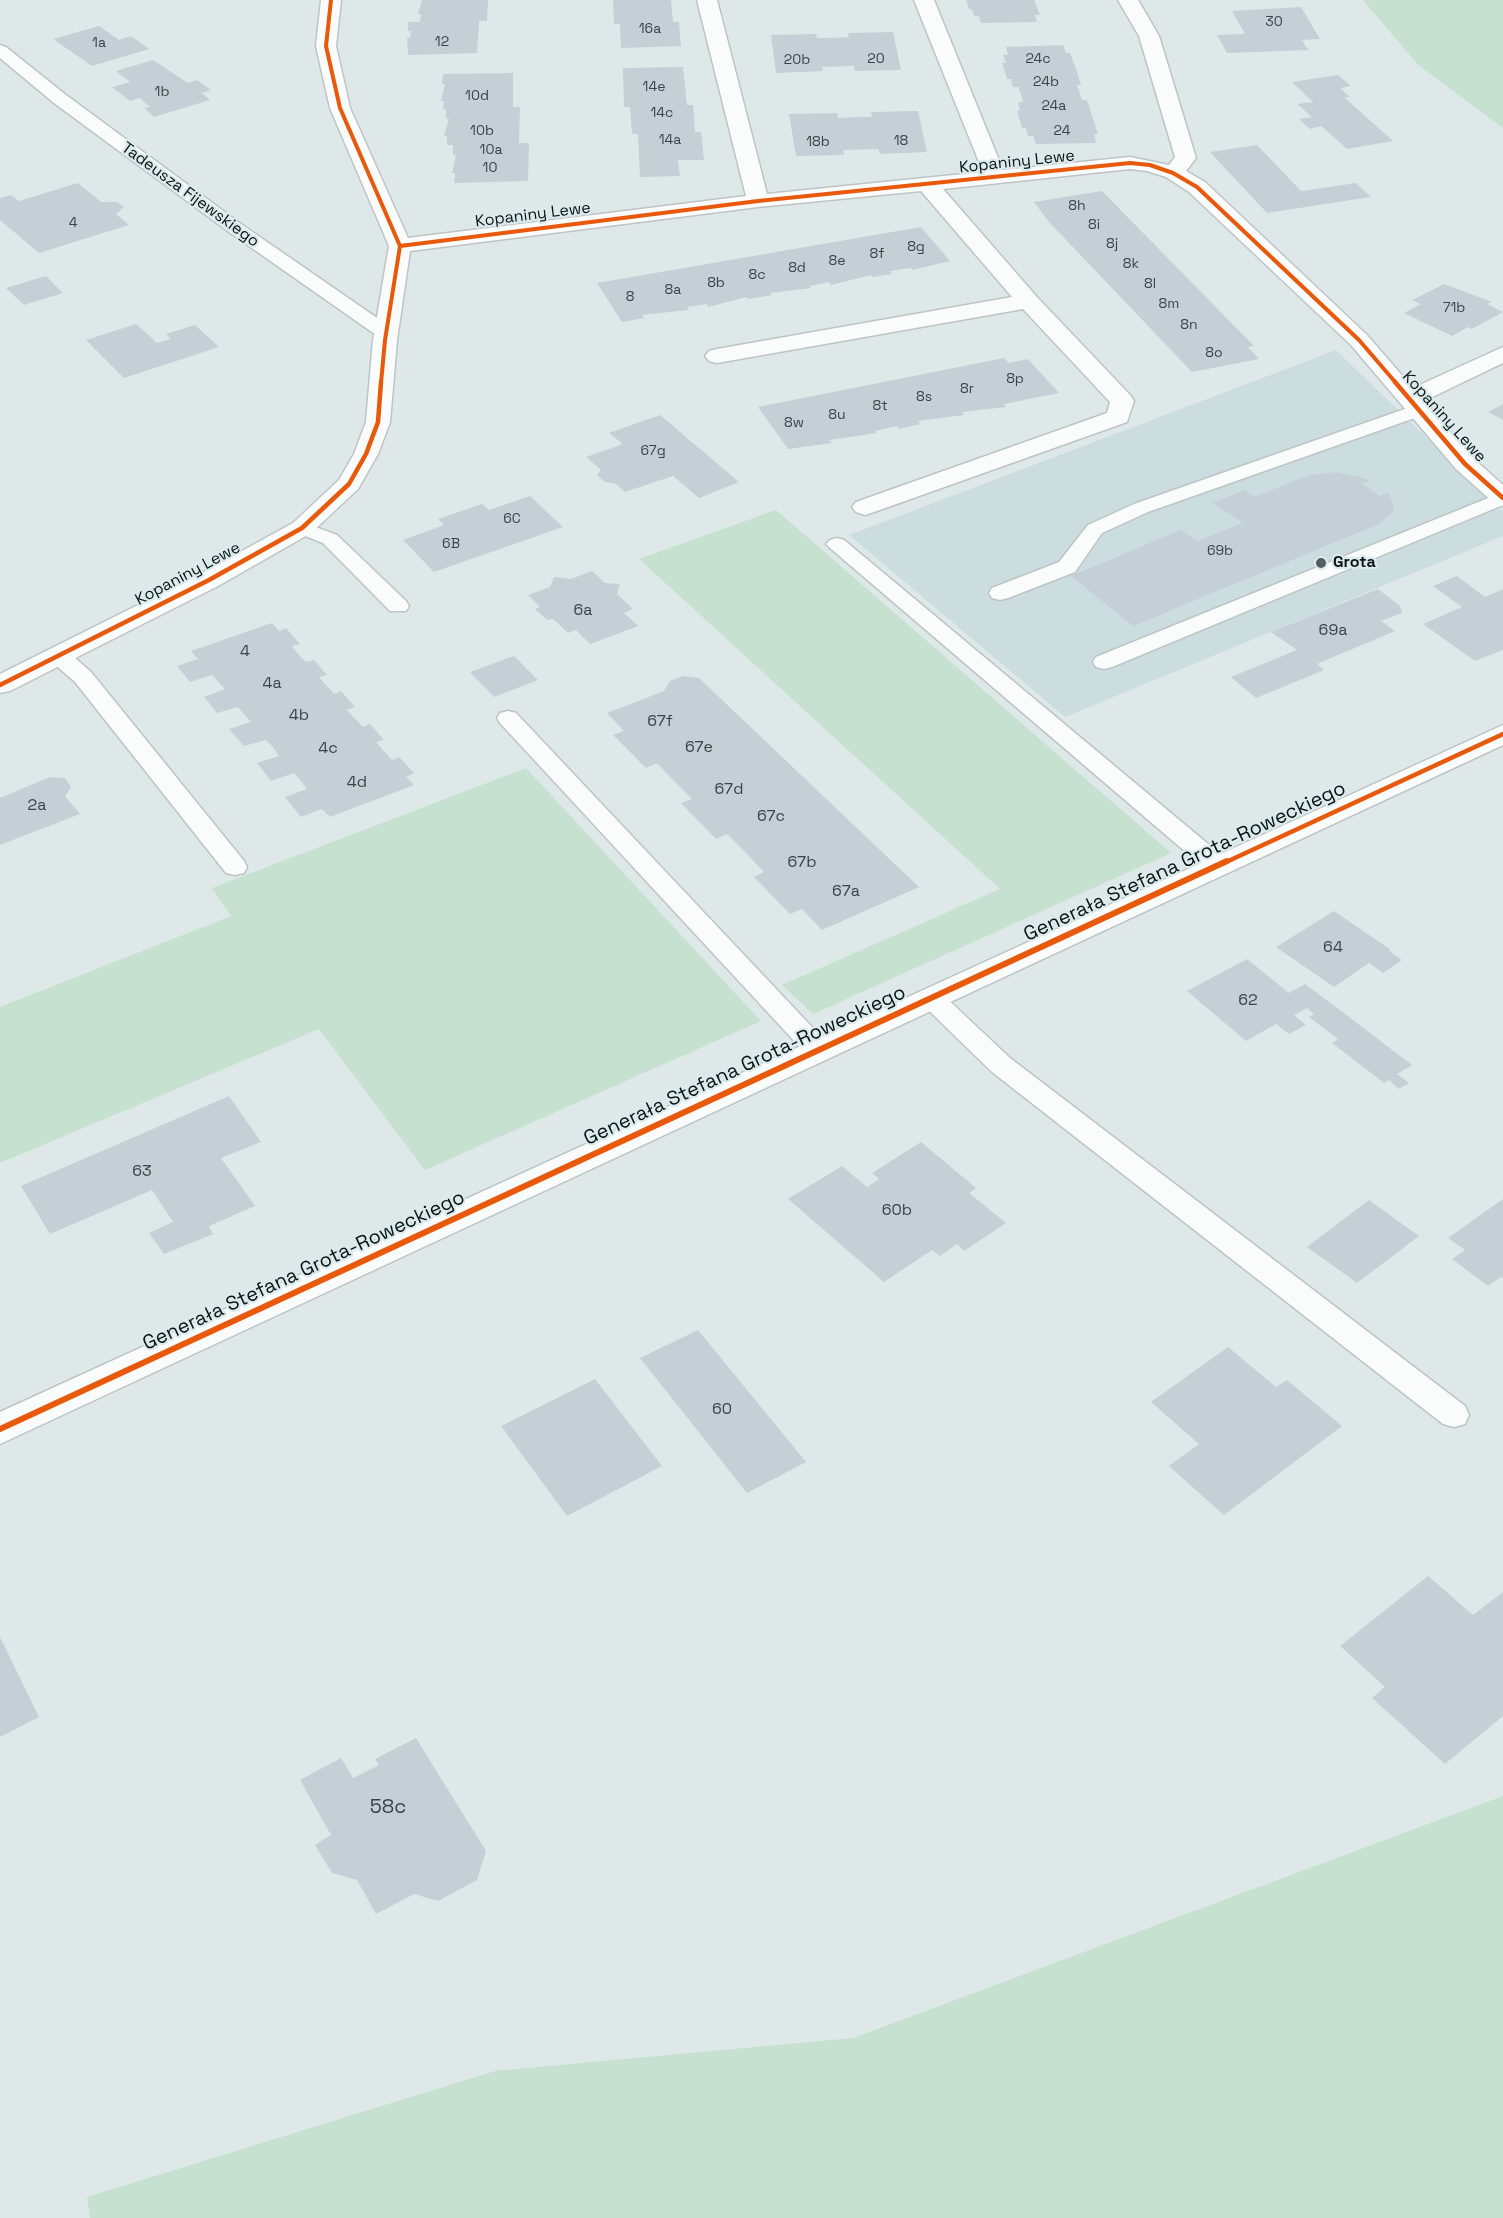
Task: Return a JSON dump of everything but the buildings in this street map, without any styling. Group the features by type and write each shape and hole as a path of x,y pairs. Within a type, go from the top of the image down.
{"street":[{"path":"331,0 326,46 340,108 400,246"},
{"path":"706,0 758,201"},
{"name":"Kopaniny Lewe","path":"924,0 996,178"},
{"path":"1128,0 1149,36 1186,158 1173,172"},
{"name":"Kopaniny Lewe","path":"0,685 209,580 302,528 349,484 366,454 378,422 386,333 400,246 758,201 1130,164 1150,165 1173,172 1197,187 1359,340 1465,464 1503,498"},
{"name":"Kopaniny Lewe","path":"865,507 1118,417 1122,401 1028,301 928,185"},
{"path":"717,356 1028,301"},
{"path":"1414,405 1503,354"},
{"name":"Generała Stefana Grota-Roweckiego","path":"0,1429 1503,734"}],"lane":[{"name":"Tadeusza Fijewskiego","path":"0,50 60,99 235,228 386,333"},
{"path":"1000,593 1067,567 1095,529 1141,508 1414,405"},
{"path":"1104,662 1503,498"},
{"path":"302,528 330,539 398,606"},
{"path":"837,544 1217,865"},
{"path":"59,656 83,677 235,867"},
{"name":"Generała Stefana Grota-Roweckiego","path":"508,718 818,1050"},
{"path":"930,998 1001,1065 1454,1415"}],"shaded area":[{"path":"1336,350 1503,511 1503,536 1065,717 849,535"}],"green space":[{"path":"1363,0 1503,0 1503,128 1418,65"},
{"path":"776,510 1171,853 813,1014 782,985 1000,889 639,559"},
{"path":"526,768 761,1021 425,1170 319,1029 0,1163 0,1007 231,916 212,888"},
{"path":"1503,1796 1503,2218 90,2218 87,2197 495,2071 853,2038"}],"cycle path":[{"path":"0,685 209,580 302,528 349,484 366,454 378,422 385,340 400,246 340,108 326,46 331,0"},
{"path":"400,246 758,201 1130,163 1150,165 1173,173 1197,187 1359,340 1465,464 1503,498"},
{"path":"0,1429 1503,734"}],"place":[{"name":"Grota","path":"1321,563"}]}
